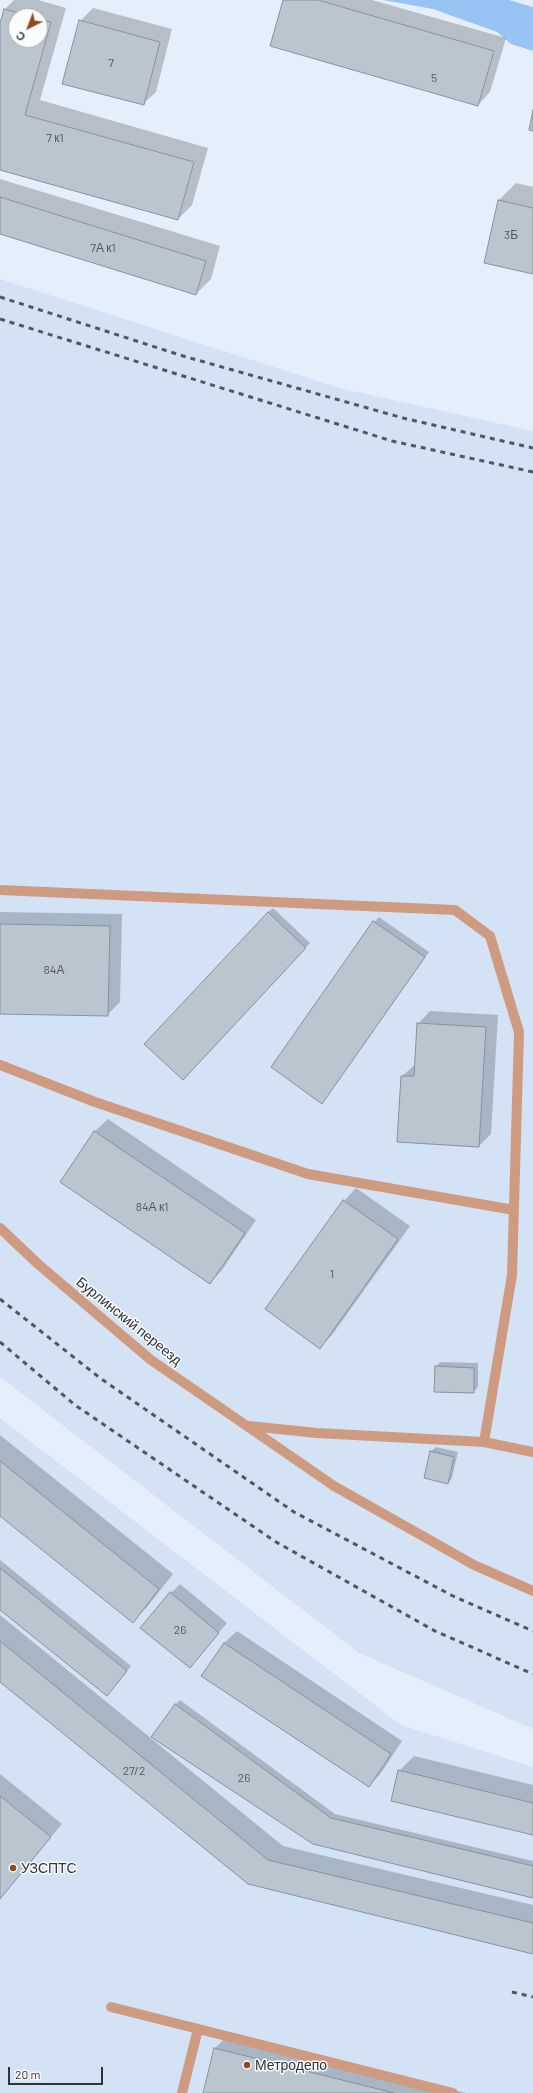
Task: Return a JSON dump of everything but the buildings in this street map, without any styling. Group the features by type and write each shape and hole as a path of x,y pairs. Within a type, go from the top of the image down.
{"lane":[{"path":"0,890 455,910 490,936 519,1032 512,1275 484,1442"},
{"path":"0,1065 95,1102 308,1174 514,1210"},
{"name":"Бурлинский переезд","path":"0,1228 38,1264 151,1360 334,1486 474,1565 533,1591"},
{"path":"247,1426 317,1433 484,1442 533,1452"},
{"path":"111,2007 453,2093"},
{"path":"182,2093 198,2029"}],"shaded area":[{"path":"383,0 509,0 533,7 533,51 511,44 497,32 433,9"},
{"path":"0,279 339,388 533,431 533,1729 359,1653 0,1377"},
{"path":"0,1418 401,1725 533,1767 533,2093 0,2093"}],"railway":[{"path":"0,297 183,356 403,418 533,448"},
{"path":"0,319 392,441 533,472"},
{"path":"0,1299 100,1378 294,1512 453,1596 533,1631"},
{"path":"0,1342 75,1405 276,1542 435,1631 533,1674"},
{"path":"512,1992 533,1997"}],"place":[{"name":"УЗСПТС","path":"13,1868"},
{"name":"Метродепо","path":"247,2065"}]}
